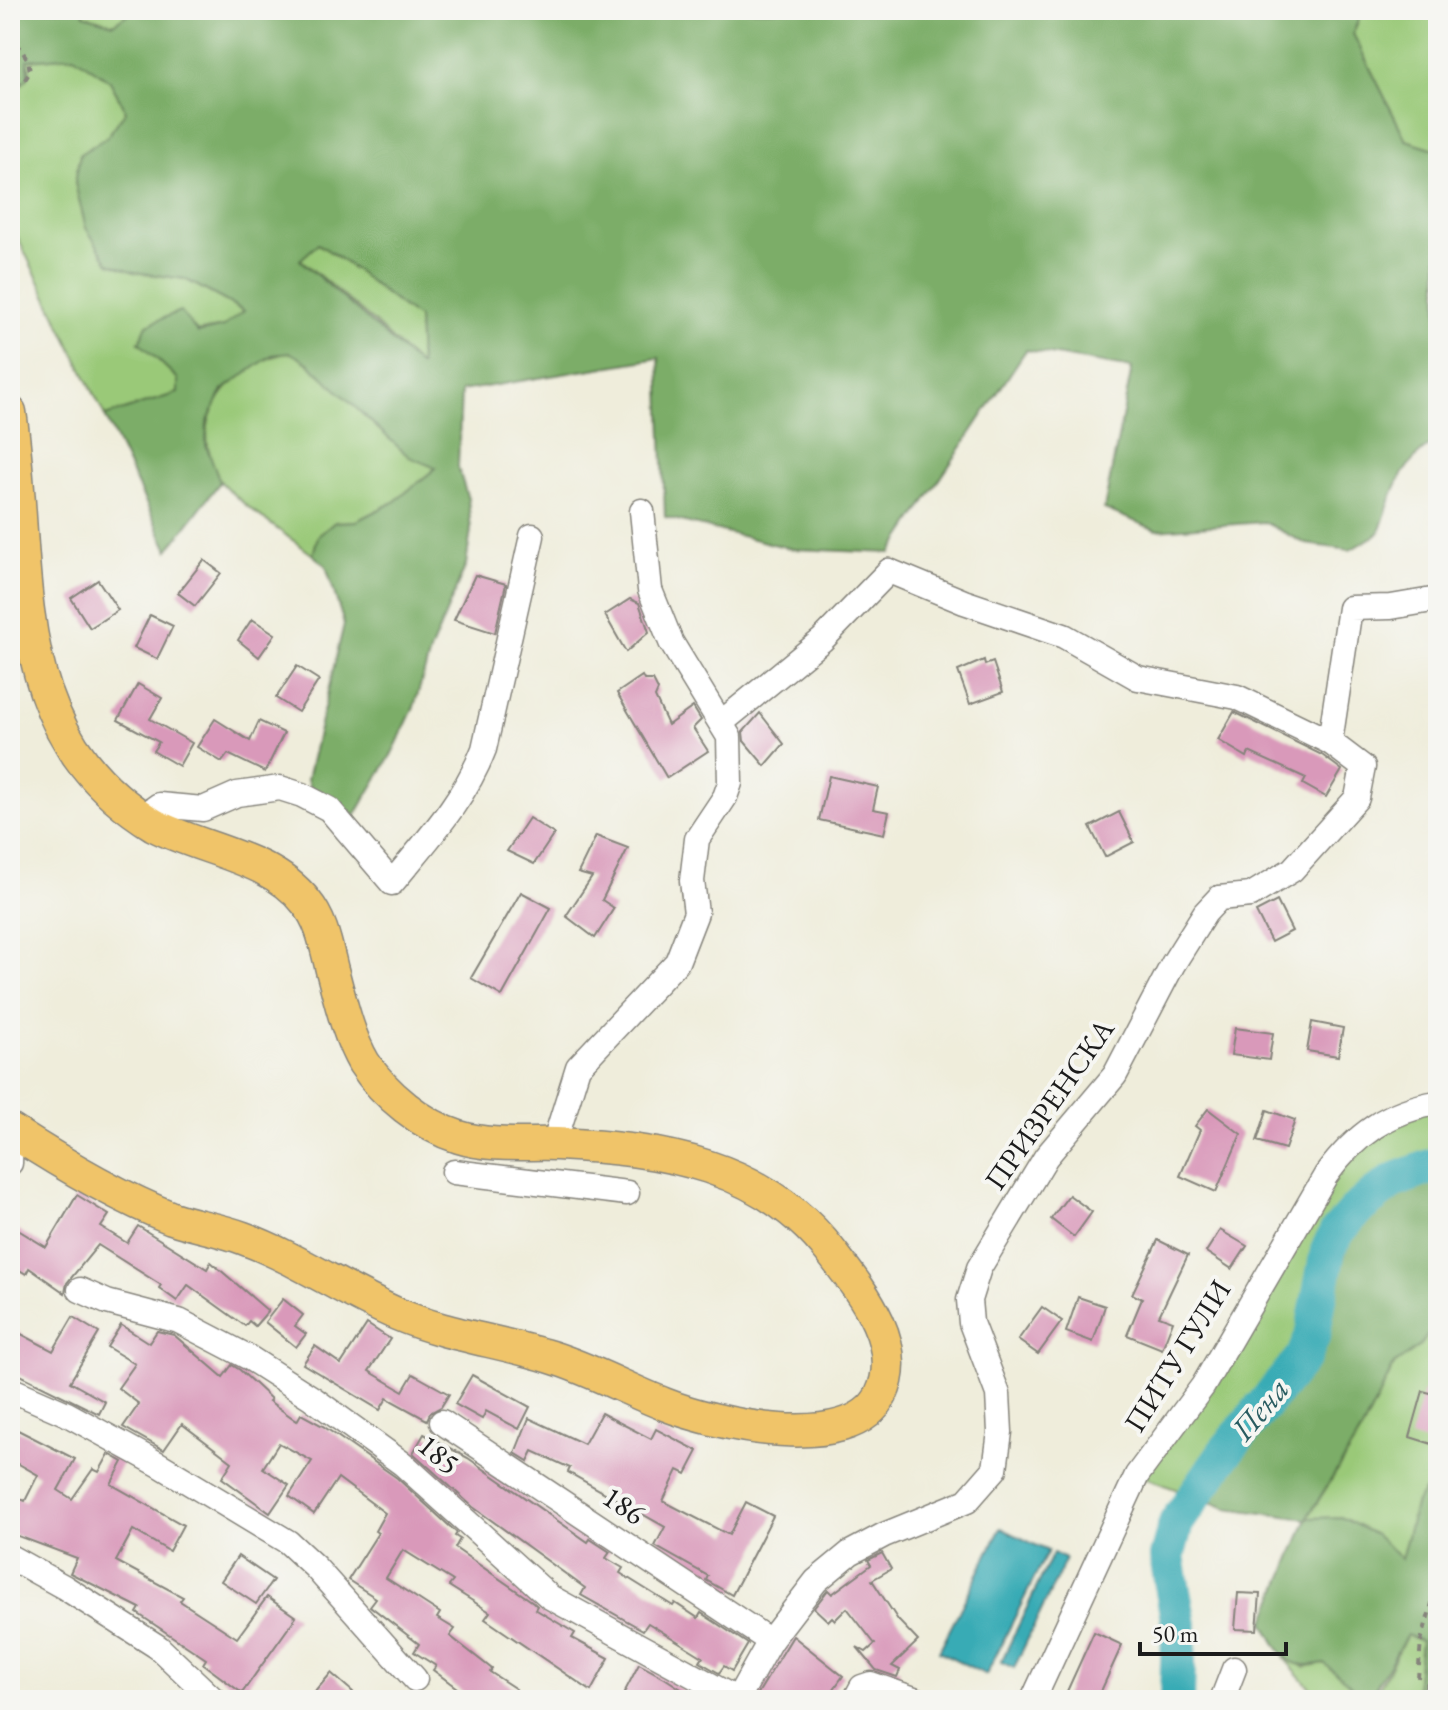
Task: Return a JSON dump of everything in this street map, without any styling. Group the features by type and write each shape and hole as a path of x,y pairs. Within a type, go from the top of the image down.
{"main road":[{"path":"10,412 18,602 26,663 34,695 55,740 70,759 102,790 141,818 270,873 302,897 321,927 346,1015 366,1066 407,1109 458,1137 639,1151 722,1169 781,1202 831,1251 885,1337 891,1359 886,1385 876,1406 861,1419 848,1424 799,1430 719,1421 665,1404 571,1364 439,1329 398,1314 243,1238 149,1208 11,1131"}],"street":[{"path":"546,1182 548,1144 578,1067 677,962 691,932 696,913 692,858 697,839 725,797 730,783 729,737 671,642 650,590 642,511"},
{"path":"141,818 159,805 203,809 237,794 280,788 329,809 392,883 450,812 473,777 484,749 532,536"},
{"path":"722,722 822,640 889,571 964,602 1064,636 1138,678 1237,697 1330,742 1350,608 1391,607 1438,599"},
{"name":"ПРИЗРЕНСКА","path":"738,1700 770,1641 816,1581 850,1553 884,1535 967,1501 995,1469 1000,1432 998,1394 971,1323 969,1300 979,1268 1046,1157 1115,1075 1173,964 1205,913 1219,898 1251,895 1292,870 1357,798 1363,767 1330,742"},
{"name":"ПИТУ ГУЛИ","path":"1033,1700 1137,1475 1203,1386 1326,1175 1348,1146 1384,1120 1438,1103"},
{"path":"10,1163 11,1131"},
{"path":"454,1172 627,1193"},
{"name":"185","path":"80,1290 107,1302 179,1321 248,1357 312,1398 403,1464 550,1597 738,1700"},
{"path":"10,1389 133,1451 288,1542 315,1567 415,1679"},
{"name":"186","path":"442,1422 770,1641"},
{"path":"10,1557 64,1587 158,1647 214,1700"},
{"path":"1222,1700 1234,1669"},
{"path":"855,1700 862,1687 871,1684 917,1700"}],"path":[{"path":"10,33 28,60 30,72 22,84 10,82"},
{"path":"1429,1691 1421,1641 1438,1583"}],"green space":[{"path":"10,10 83,10 84,15 113,24 134,10 1362,10 1353,34 1406,140 1438,150 1438,439 1414,459 1399,480 1379,533 1350,550 1306,544 1264,522 1156,530 1104,509 1132,368 1026,350 891,553 793,549 665,517 659,358 461,391 458,467 468,499 471,530 466,565 431,649 414,707 393,752 352,821 309,786 307,779 344,624 326,566 313,555 318,536 335,522 356,521 394,502 436,468 409,457 308,363 291,353 272,355 223,390 207,423 206,445 220,482 168,550 105,416 178,393 178,379 139,342 147,325 180,311 198,333 223,327 244,311 185,279 134,272 109,263 86,228 75,183 80,154 107,137 126,111 110,81 74,56 28,60 28,78 22,84 10,82","holes":["318,244 418,318 420,366 300,260"]},
{"path":"83,10 134,10 113,24 84,15"},
{"path":"1362,10 1438,10 1438,150 1406,140 1353,34"},
{"path":"74,56 110,81 126,111 107,137 80,154 75,183 86,228 134,272 185,279 244,311 223,327 139,342 178,379 178,393 105,416 10,222 10,82 22,84 30,72 28,60"},
{"path":"317,244 418,318 420,367 375,323 300,259"},
{"path":"291,352 310,365 398,446 436,468 394,502 356,521 335,522 318,536 313,555 252,510 221,482 207,441 215,405 239,376 255,365"},
{"path":"1438,1103 1438,1164 1382,1188 1351,1215 1338,1232 1329,1249 1308,1348 1285,1384 1227,1449 1194,1496 1137,1475 1338,1159"},
{"path":"1438,1179 1438,1319 1420,1346 1394,1365 1361,1432 1307,1518 1341,1517 1376,1535 1401,1559 1416,1502 1438,1473 1438,1700 1415,1700 1421,1641 1407,1635 1368,1700 1324,1663 1301,1665 1292,1662 1280,1651 1264,1623 1307,1519 1226,1508 1206,1500 1314,1357 1326,1326 1349,1242 1361,1217 1378,1198 1403,1185"},
{"path":"1438,1319 1438,1473 1416,1502 1401,1560 1307,1519 1361,1432 1394,1365 1420,1346"},
{"path":"1407,1635 1421,1641 1415,1700 1321,1700 1284,1658 1305,1667 1324,1663 1379,1688"}],"water":[{"path":"1001,1528 1048,1551 986,1675 939,1651"},
{"path":"1053,1553 1066,1559 1014,1668 1001,1662"}],"building":[{"path":"204,560 221,573 195,606 178,593"},
{"path":"475,575 506,584 495,633 454,620"},
{"path":"98,580 118,610 90,628 71,598"},
{"path":"630,599 639,603 649,632 626,652 605,615"},
{"path":"150,615 173,626 157,659 134,648"},
{"path":"252,619 275,634 259,657 238,640"},
{"path":"984,660 985,665 993,662 1003,692 970,704 958,671"},
{"path":"297,666 319,680 298,712 276,698"},
{"path":"642,676 644,680 653,680 658,690 655,697 668,725 693,707 701,720 693,728 708,751 667,778 617,693"},
{"path":"138,684 162,698 150,719 192,743 179,766 153,751 159,742 118,720"},
{"path":"1234,712 1322,755 1342,770 1326,797 1303,784 1306,778 1249,752 1247,757 1218,740"},
{"path":"760,713 784,744 765,766 744,741 743,732"},
{"path":"215,719 250,741 259,721 284,733 265,772 228,754 222,762 197,747"},
{"path":"829,776 878,787 873,809 889,812 884,834 819,820"},
{"path":"1119,812 1134,842 1105,857 1090,827"},
{"path":"529,818 554,834 534,864 507,851"},
{"path":"596,836 628,848 602,900 614,908 595,938 566,916 592,877 578,873"},
{"path":"521,892 551,908 502,996 471,978"},
{"path":"1277,901 1292,931 1271,942 1256,912"},
{"path":"1312,1022 1343,1028 1338,1056 1307,1051"},
{"path":"1235,1028 1273,1033 1269,1060 1231,1055"},
{"path":"1208,1109 1241,1134 1216,1192 1180,1176 1200,1130 1195,1126"},
{"path":"1267,1110 1295,1120 1285,1149 1257,1141"},
{"path":"77,1195 109,1215 101,1227 127,1243 138,1226 207,1269 211,1262 268,1311 255,1326 249,1321 245,1326 188,1285 177,1301 159,1288 161,1285 98,1245 67,1283 65,1293 29,1268 26,1274 10,1264 10,1225 46,1247"},
{"path":"1069,1195 1092,1212 1074,1237 1051,1219"},
{"path":"1220,1230 1247,1246 1232,1269 1206,1252"},
{"path":"1158,1240 1188,1255 1159,1316 1173,1321 1162,1349 1127,1335 1142,1299 1132,1294"},
{"path":"1078,1297 1105,1306 1093,1342 1066,1332"},
{"path":"283,1299 303,1315 295,1326 306,1334 296,1347 265,1322"},
{"path":"1042,1307 1062,1321 1038,1354 1018,1340"},
{"path":"73,1317 99,1333 70,1382 105,1402 99,1414 10,1370 10,1328 53,1351"},
{"path":"367,1324 390,1339 369,1371 403,1391 413,1374 449,1394 427,1420 387,1398 380,1410 303,1364 315,1346 341,1364"},
{"path":"121,1325 149,1343 157,1331 174,1335 223,1377 232,1365 271,1399 269,1401 297,1421 301,1414 323,1426 397,1478 457,1533 455,1536 460,1539 455,1548 533,1602 537,1606 535,1609 575,1633 572,1638 609,1658 591,1691 485,1619 490,1612 449,1586 453,1581 403,1550 386,1578 440,1613 437,1618 455,1629 450,1636 492,1669 490,1672 516,1689 509,1700 473,1700 433,1670 436,1666 414,1652 419,1644 370,1606 376,1598 348,1580 378,1533 375,1531 385,1513 338,1478 314,1514 289,1496 312,1461 279,1443 263,1468 289,1485 270,1513 222,1478 232,1462 182,1424 164,1450 123,1427 139,1404 118,1388 135,1364 107,1347"},
{"path":"472,1375 530,1407 519,1429 486,1411 482,1419 455,1404"},
{"path":"1423,1391 1438,1395 1438,1424 1432,1444 1410,1437"},
{"path":"601,1413 651,1439 656,1429 698,1451 686,1474 678,1470 663,1501 729,1535 746,1502 773,1516 732,1595 706,1580 708,1576 655,1546 665,1527 568,1472 570,1468 533,1451 528,1461 515,1453 529,1418 584,1444"},
{"path":"10,1426 75,1459 58,1490 72,1499 93,1469 99,1472 109,1454 123,1462 111,1484 183,1525 169,1551 133,1530 116,1561 183,1597 180,1601 237,1638 267,1597 296,1617 242,1693 203,1664 206,1659 137,1613 140,1608 70,1573 77,1558 10,1533 10,1494 25,1501 38,1475 10,1459"},
{"path":"424,1434 468,1458 588,1542 590,1539 610,1552 606,1558 623,1568 620,1573 673,1606 675,1603 698,1618 701,1613 748,1644 732,1671 724,1666 719,1673 700,1662 703,1657 648,1623 643,1630 581,1595 585,1588 473,1507 413,1453"},
{"path":"882,1553 891,1569 872,1580 898,1620 918,1641 892,1666 900,1670 897,1677 876,1670 857,1647 866,1652 875,1644 847,1608 835,1620 832,1617 828,1621 814,1608 828,1590 832,1594 871,1565 868,1560"},
{"path":"238,1556 273,1580 256,1604 221,1581"},
{"path":"1238,1593 1260,1594 1257,1630 1235,1629"},
{"path":"1094,1632 1122,1645 1097,1700 1063,1700"},
{"path":"793,1636 843,1676 826,1700 754,1700"},
{"path":"639,1664 698,1700 637,1700 624,1693"},
{"path":"331,1673 353,1692 346,1700 308,1700"}],"waterway":[{"name":"Пена","path":"1177,1700 1179,1625 1167,1557 1176,1523 1225,1452 1304,1356 1312,1337 1328,1250 1337,1232 1357,1209 1393,1181 1438,1164"}]}
